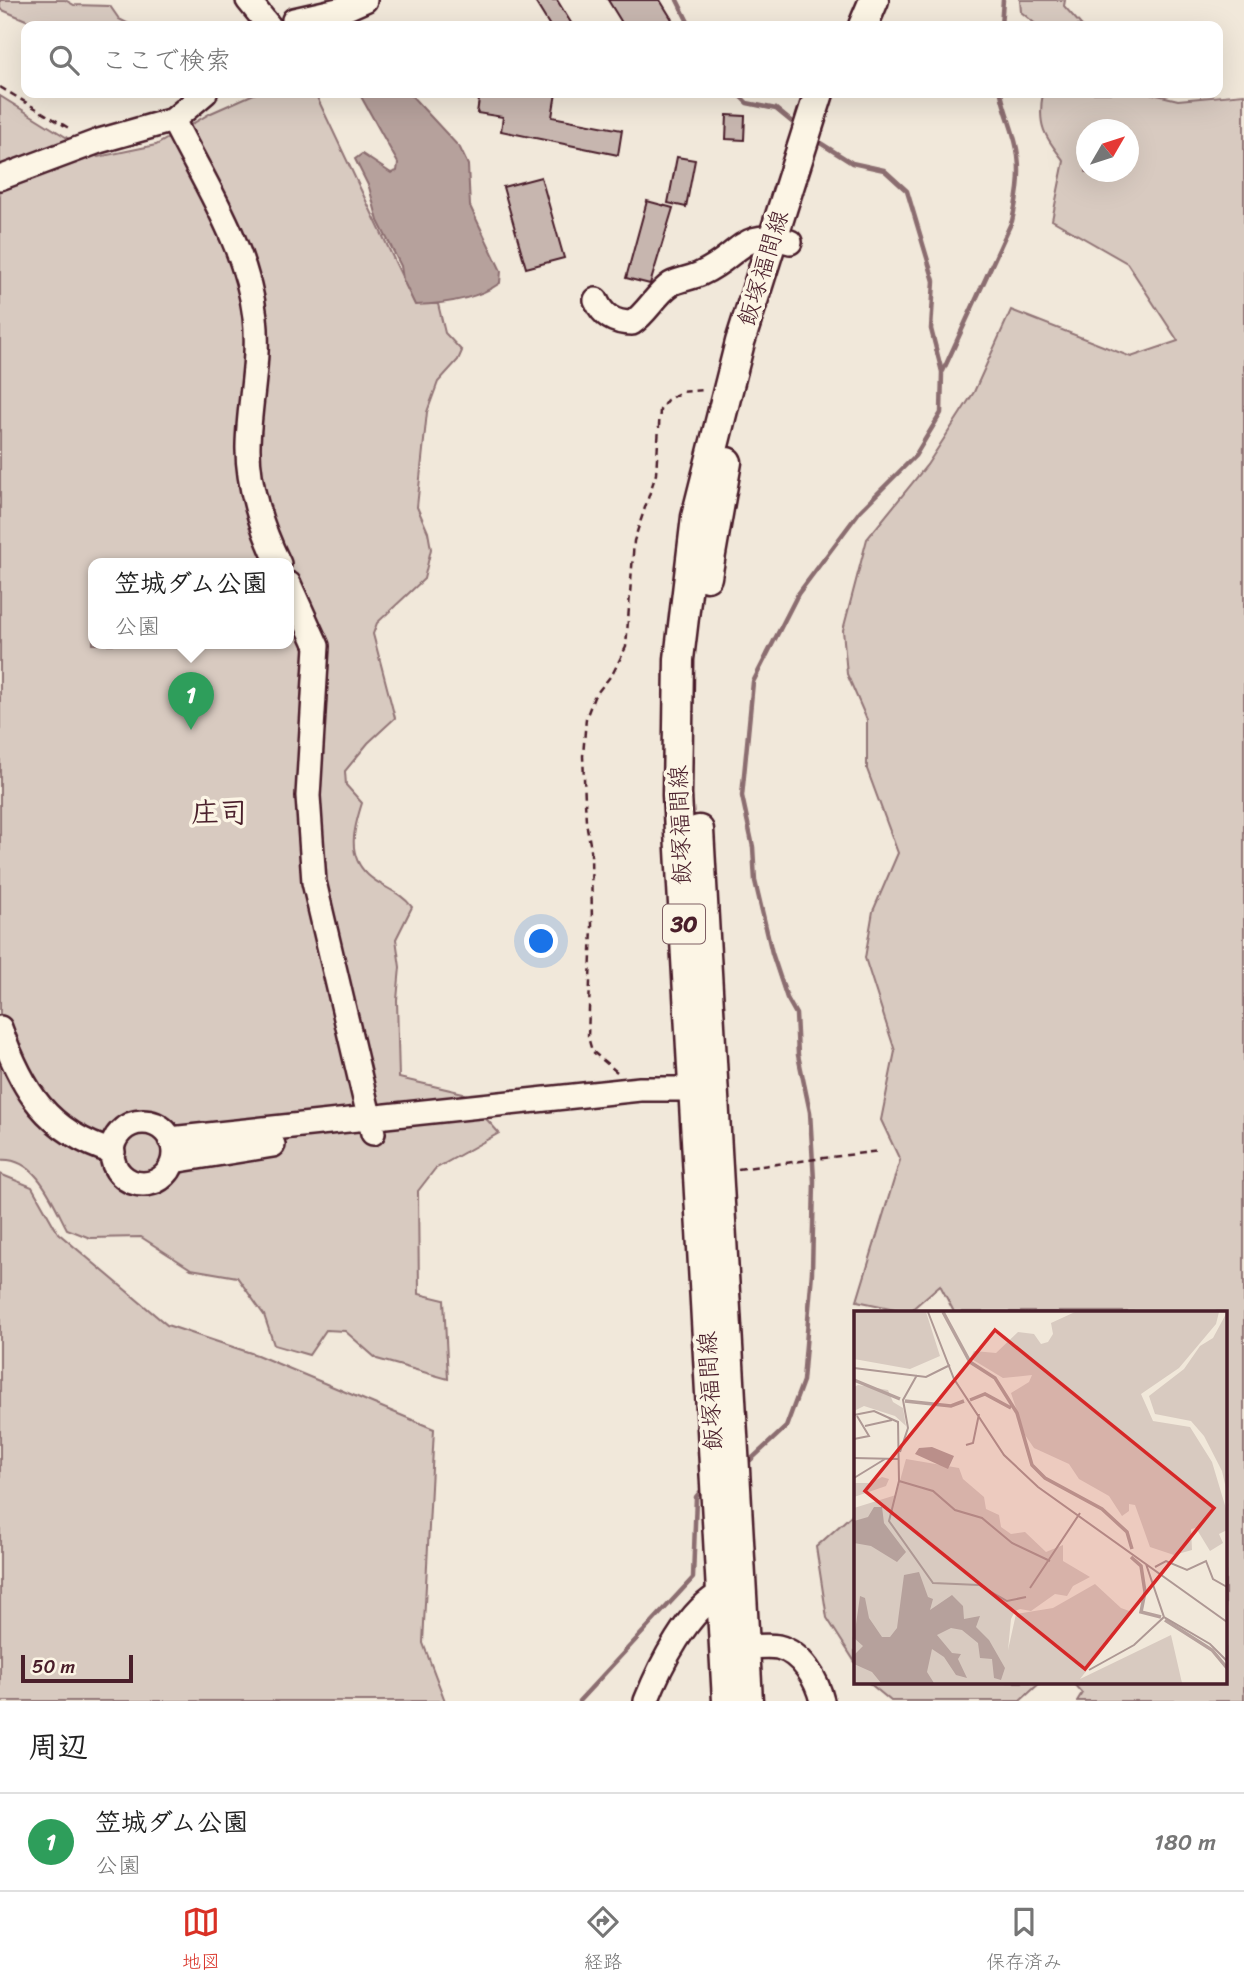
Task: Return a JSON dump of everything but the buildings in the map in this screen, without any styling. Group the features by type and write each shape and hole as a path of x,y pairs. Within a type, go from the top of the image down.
{"main road":[{"path":"847,21 855,0"},
{"path":"865,21 874,0"},
{"name":"飯塚福間線","path":"748,1701 718,1171 703,1090 677,795 679,659 696,517 729,388 781,240 819,110"},
{"name":"飯塚福間線","path":"727,1701 703,1090 696,787 700,633 728,460 781,240"}],"street":[{"path":"248,0 265,21"},
{"path":"293,21 319,0"},
{"path":"297,21 365,0"},
{"path":"0,178 99,141 173,120 199,98"},
{"path":"173,120 240,254 255,316 256,379 248,447 254,492 277,558"},
{"path":"596,300 601,311 612,320 632,323 645,314 670,285 702,273 756,237 781,240"},
{"path":"294,595 317,646 308,796 314,882 371,1126"},
{"path":"0,1028 21,1079 49,1119 90,1145 113,1152"},
{"path":"172,1150 228,1150 371,1126 640,1089 703,1090"},
{"path":"371,1126 638,1104 703,1090"},
{"path":"138,1122 155,1124 172,1150 162,1177 144,1184 134,1182 119,1171 113,1152 123,1130 138,1122"},
{"path":"646,1701 675,1644 706,1600 722,1593"},
{"path":"745,1647 779,1647 798,1658 812,1675 822,1701"}],"path":[{"path":"0,87 67,127 99,141"},
{"path":"640,1089 592,1051 588,1037 592,926 591,849 586,822 583,756 586,718 594,697 613,673 626,647 634,541 656,474 660,410 667,400 681,392 729,388"},
{"path":"718,1171 879,1152"}],"shaded area":[{"path":"0,0 65,0 74,5 110,6 123,21 28,21 0,9"},
{"path":"1020,0 1065,0 1064,6 1078,21 1032,21 1021,12"},
{"path":"1244,94 1244,1701 1077,1701 1082,1693 1074,1684 1226,1684 1226,1311 953,1311 940,1285 910,1311 857,1301 900,1160 881,1120 895,1051 865,958 873,911 898,853 867,769 867,720 847,674 843,630 867,539 927,465 974,392 1011,310 1131,357 1178,341 1127,263 1052,220 1064,161 1051,144 1042,122 1042,98 1178,100"},
{"path":"0,96 98,157 156,145 211,113 245,98 317,98 415,304 438,304 445,333 462,351 458,360 438,382 427,412 417,507 428,532 431,549 424,579 377,623 373,634 395,718 368,743 345,771 346,785 362,803 354,841 357,859 368,875 402,897 412,907 396,939 400,967 397,1000 399,1078 463,1093 499,1133 435,1169 418,1191 419,1294 444,1300 448,1379 377,1359 345,1331 326,1330 309,1355 274,1345 264,1315 237,1277 191,1269 141,1237 90,1238 67,1229 34,1174 13,1161 0,1160"},
{"path":"362,98 414,98 460,148 468,165 470,206 501,271 500,283 459,300 415,305 403,280 401,266 378,221 369,187 355,159 362,154 391,173 397,171 398,163"},
{"path":"0,1174 32,1187 58,1233 167,1325 257,1355 434,1429 423,1643 445,1701 0,1701"},
{"path":"854,1513 854,1660 827,1618 816,1547"},
{"path":"870,1684 1039,1684 1020,1701 891,1701"}],"waterway":[{"path":"677,0 688,21"},
{"path":"1001,21 1003,0"},
{"path":"742,98 747,103 776,109 798,127"},
{"path":"943,371 1014,213 1019,164 1002,98"},
{"path":"744,1466 786,1427 803,1381 812,1272 814,1181 810,1112 798,1055 796,1014 787,998 772,953 755,881 753,847 742,796 753,682 798,594 860,511 915,456 941,413 942,372 931,329 934,281 907,191 884,170 852,163 814,139"},
{"path":"579,1701 693,1578 696,1497 705,1486"}],"place":[{"name":"笠城ダム公園","path":"191,730"}],"district":[{"name":"庄司","path":"219,812"}]}
